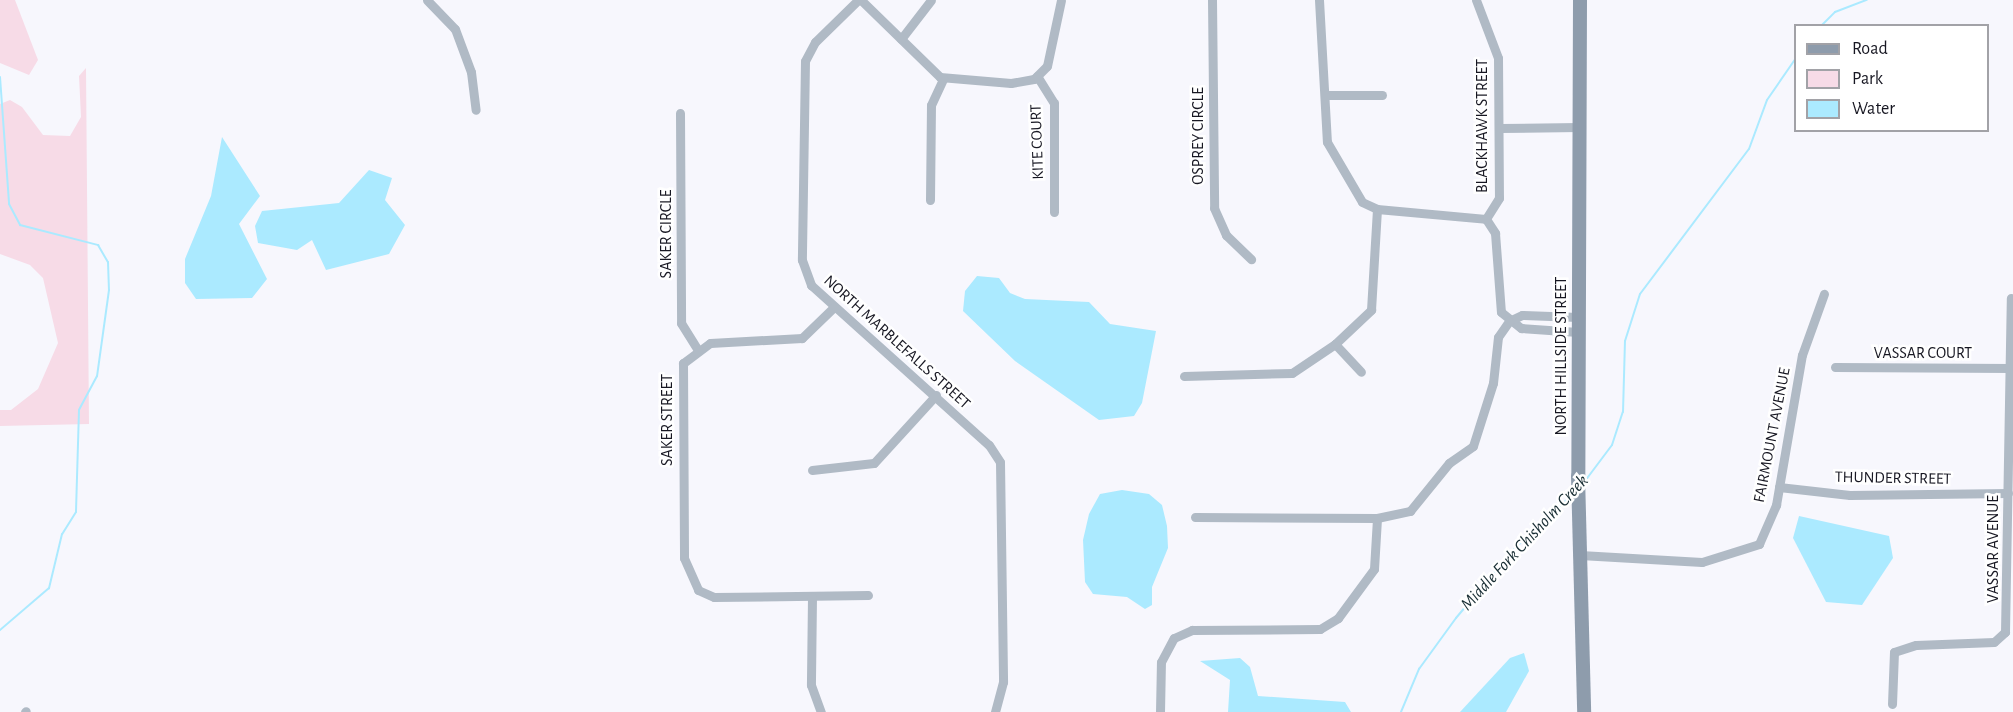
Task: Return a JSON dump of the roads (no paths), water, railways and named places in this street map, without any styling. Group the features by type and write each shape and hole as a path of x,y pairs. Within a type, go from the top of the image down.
{"main road":[{"name":"NORTH HILLSIDE STREET","path":"1580,0 1578,476 1584,712"}],"street":[{"path":"427,0 455,29 471,72 476,110"},
{"path":"860,0 943,78 1011,83 1037,76 1051,56 1061,0"},
{"name":"NORTH MARBLEFALLS STREET","path":"860,0 811,46 804,67 802,260 811,285 989,445 1002,468 1003,682 995,712"},
{"path":"901,39 931,0"},
{"name":"OSPREY CIRCLE","path":"1212,0 1214,208 1226,235 1251,259"},
{"path":"1319,0 1331,151 1362,202 1377,209 1486,219 1495,233 1498,300 1509,321 1521,328 1578,332"},
{"name":"BLACKHAWK STREET","path":"1476,0 1496,45 1500,128 1498,198 1486,219"},
{"name":"KITE COURT","path":"1037,76 1054,103 1054,212"},
{"path":"930,200 931,105 943,78"},
{"path":"1325,95 1382,95"},
{"name":"SAKER CIRCLE","path":"680,113 681,323 698,350"},
{"path":"1500,128 1579,127"},
{"path":"1184,376 1292,373 1335,344 1371,310 1377,209"},
{"name":"FAIRMOUNT AVENUE","path":"1580,555 1702,562 1737,554 1759,544 1779,487 1802,355 1824,294"},
{"name":"VASSAR AVENUE","path":"1892,704 1894,652 1916,645 1994,642 2005,632 2011,298"},
{"path":"698,350 710,343 797,340 814,330 834,307"},
{"path":"1195,517 1377,518 1410,511 1449,463 1473,446 1493,383 1498,337 1509,321 1522,315 1578,317"},
{"path":"1335,344 1361,372"},
{"name":"SAKER STREET","path":"698,350 682,363 680,384 684,558 698,590 714,597 812,597"},
{"name":"VASSAR COURT","path":"1835,367 2011,368"},
{"path":"812,470 874,463 936,395"},
{"name":"THUNDER STREET","path":"1779,487 1850,495 2008,493"},
{"path":"1160,712 1161,662 1168,645 1183,633 1330,625 1374,569 1377,518"},
{"path":"821,712 811,685 812,597 868,595"}],"water":[{"path":"222,137 260,196 239,224 267,279 252,298 196,299 185,283 185,259 211,196"},
{"path":"369,170 392,178 385,200 405,225 389,254 326,270 312,240 297,250 258,243 255,226 262,211 339,203"},
{"path":"977,276 999,278 1010,293 1025,299 1089,302 1110,324 1156,331 1142,403 1134,416 1099,420 1015,361 963,311 965,291"},
{"path":"1122,490 1149,494 1162,505 1167,526 1168,548 1152,587 1152,605 1145,609 1127,597 1093,594 1085,582 1083,540 1089,514 1100,494"},
{"path":"1799,516 1889,536 1893,558 1862,605 1826,602 1793,538"},
{"path":"1524,653 1529,671 1506,712 1460,712 1510,658"},
{"path":"1240,658 1250,667 1258,696 1345,702 1351,712 1228,712 1230,680 1200,661"}],"waterway":[{"name":"Middle Fork Chisholm Creek","path":"1823,24 1835,12 1867,0"},
{"name":"Middle Fork Chisholm Creek","path":"1585,481 1612,445 1623,412 1625,341 1640,294 1749,149 1767,100 1794,61"},
{"path":"0,77 9,204 20,225 98,245 108,262 109,290 97,376 79,410 76,512 62,534 49,588 0,630"},
{"name":"Middle Fork Chisholm Creek","path":"1401,712 1419,669 1456,618 1515,548 1573,494"}]}
